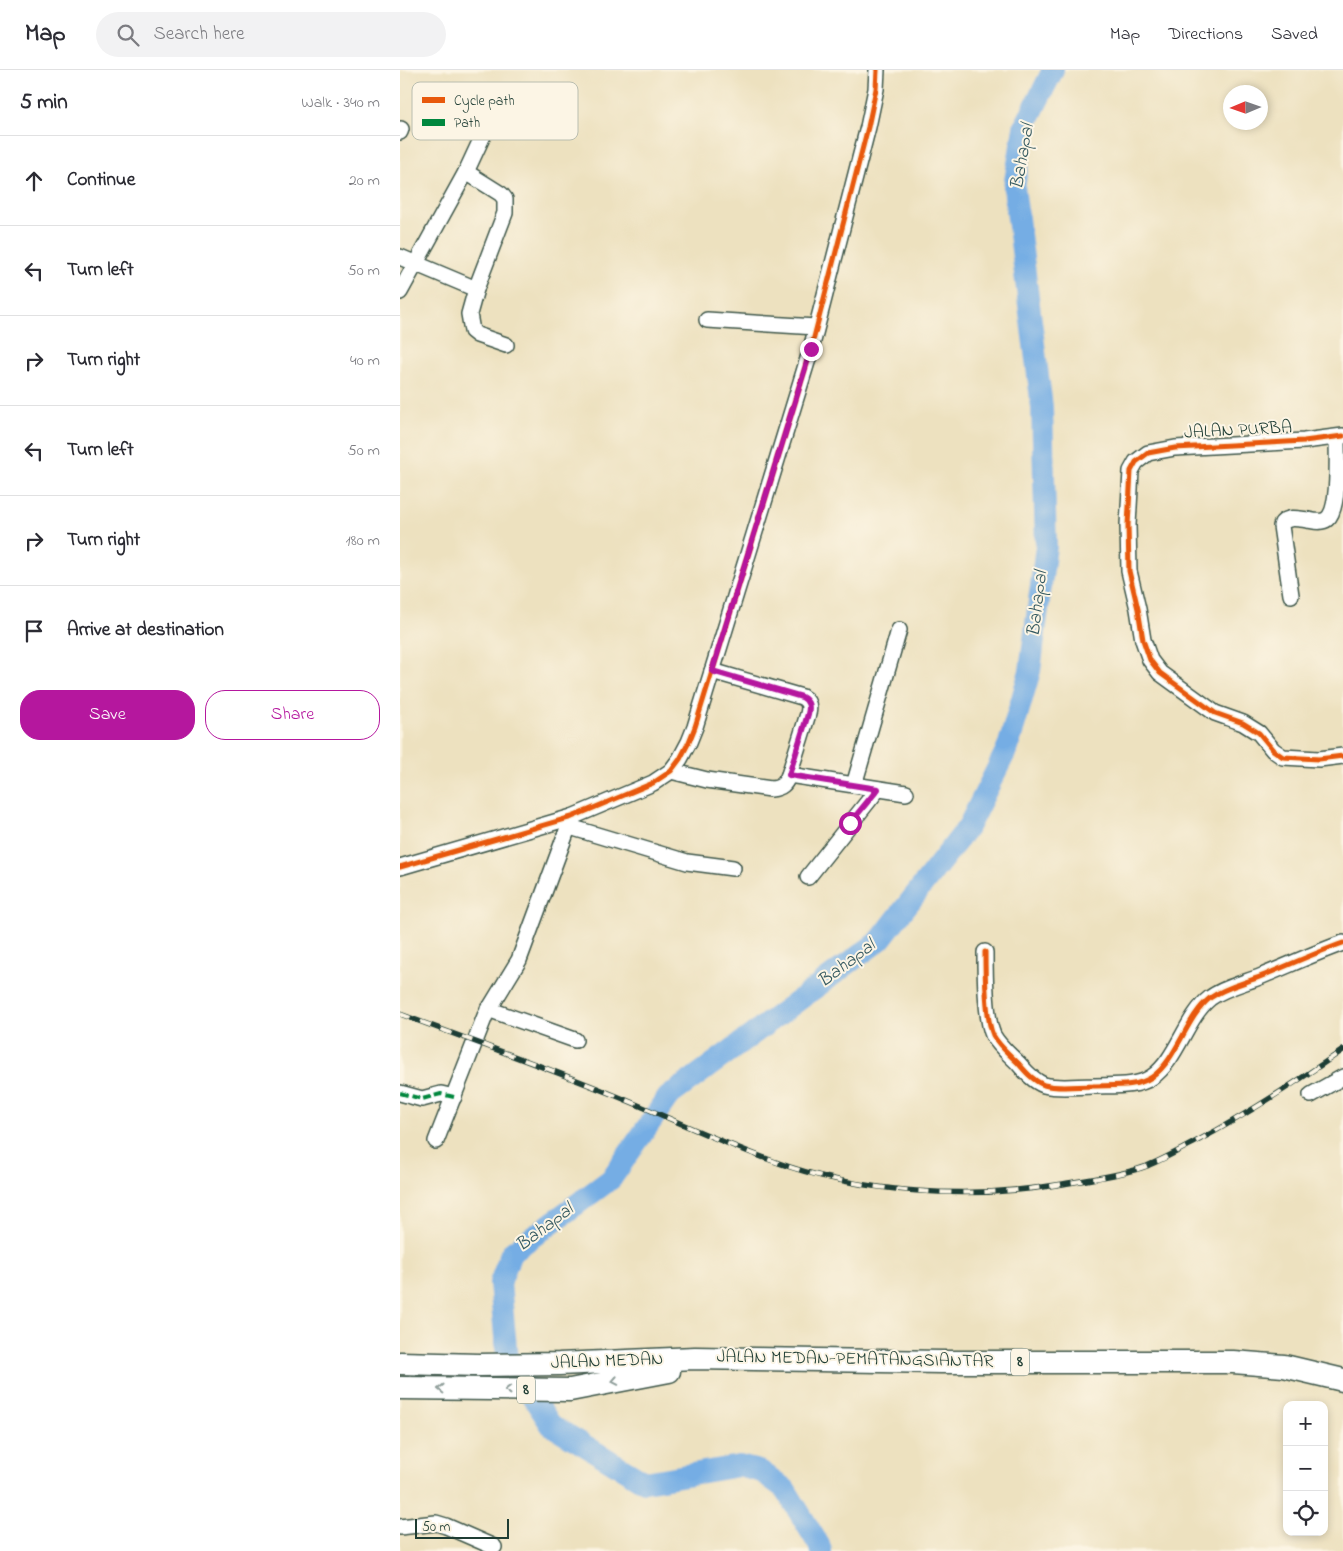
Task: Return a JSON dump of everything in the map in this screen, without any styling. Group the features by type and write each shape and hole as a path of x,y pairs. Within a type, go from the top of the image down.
{"highway":[{"name":"JALAN MEDAN","path":"400,1363 479,1365 559,1364 695,1358"},
{"name":"JALAN MEDAN-PEMATANGSIANTAR","path":"695,1358 941,1362 1233,1362 1284,1366 1343,1380"},
{"name":"8","path":"400,1388 570,1390 669,1371 695,1358"}],"street":[{"path":"400,867 571,822 653,783 671,771 680,760 695,727 816,327 868,127 876,89 877,70"},
{"path":"400,292 466,172 481,140"},
{"path":"466,172 506,199 506,206 469,314 472,331 477,335 506,345"},
{"path":"400,257 476,289"},
{"path":"707,320 816,327"},
{"path":"1291,595 1281,526 1288,519 1325,521 1329,518 1336,493 1340,437"},
{"name":"JALAN PURBA","path":"1340,437 1304,441 1175,448 1148,453 1136,462 1132,471 1128,525 1129,571 1138,609 1142,640 1150,660 1160,673 1214,713 1243,723 1259,732 1273,750 1283,757 1319,759 1343,756"},
{"path":"854,785 899,630"},
{"path":"671,771 707,780 771,788 784,785 789,775 808,714 809,704 802,697 712,671"},
{"path":"789,775 906,793"},
{"path":"808,877 878,789"},
{"path":"571,822 687,862 733,868"},
{"path":"436,1141 488,1009 519,960 571,822"},
{"path":"985,952 988,1016 993,1035 1033,1078 1042,1084 1056,1087 1124,1085 1152,1078 1164,1066 1199,1011 1210,999 1221,992 1343,943"},
{"path":"488,1009 575,1040"},
{"path":"1311,1095 1343,1077"},
{"path":"400,1093 422,1099 440,1094 454,1097"},
{"path":"400,1527 436,1523 494,1547"}],"waterway":[{"name":"Bahapal","path":"821,1551 785,1489 762,1472 739,1466 645,1482 551,1425 507,1358 500,1283 511,1253 611,1179 668,1097 880,940 968,827 1008,747 1030,671 1046,546 1042,407 1014,187 1024,128 1053,70"}],"railway":[{"path":"400,1014 557,1072 773,1161 842,1181 916,1191 991,1192 1027,1189 1105,1177 1147,1166 1235,1120 1343,1050"}],"marked path":[{"path":"400,1093 422,1099 441,1094 454,1097"}],"cycle path":[{"path":"400,867 572,817 653,783 671,771 680,759 695,727 811,349 868,127 876,89 877,70"},
{"path":"1343,436 1304,441 1175,448 1148,453 1136,462 1131,471 1128,525 1129,571 1143,640 1150,660 1160,673 1215,713 1243,723 1259,733 1273,750 1283,757 1319,759 1343,756"},
{"path":"985,952 988,1017 995,1039 1036,1081 1044,1085 1068,1087 1123,1085 1146,1081 1161,1070 1175,1050 1194,1016 1210,998 1229,988 1343,943"}],"route":[{"path":"811,349 712,671 802,697 806,700 809,704 808,714 789,775 878,789 850,823"}]}
